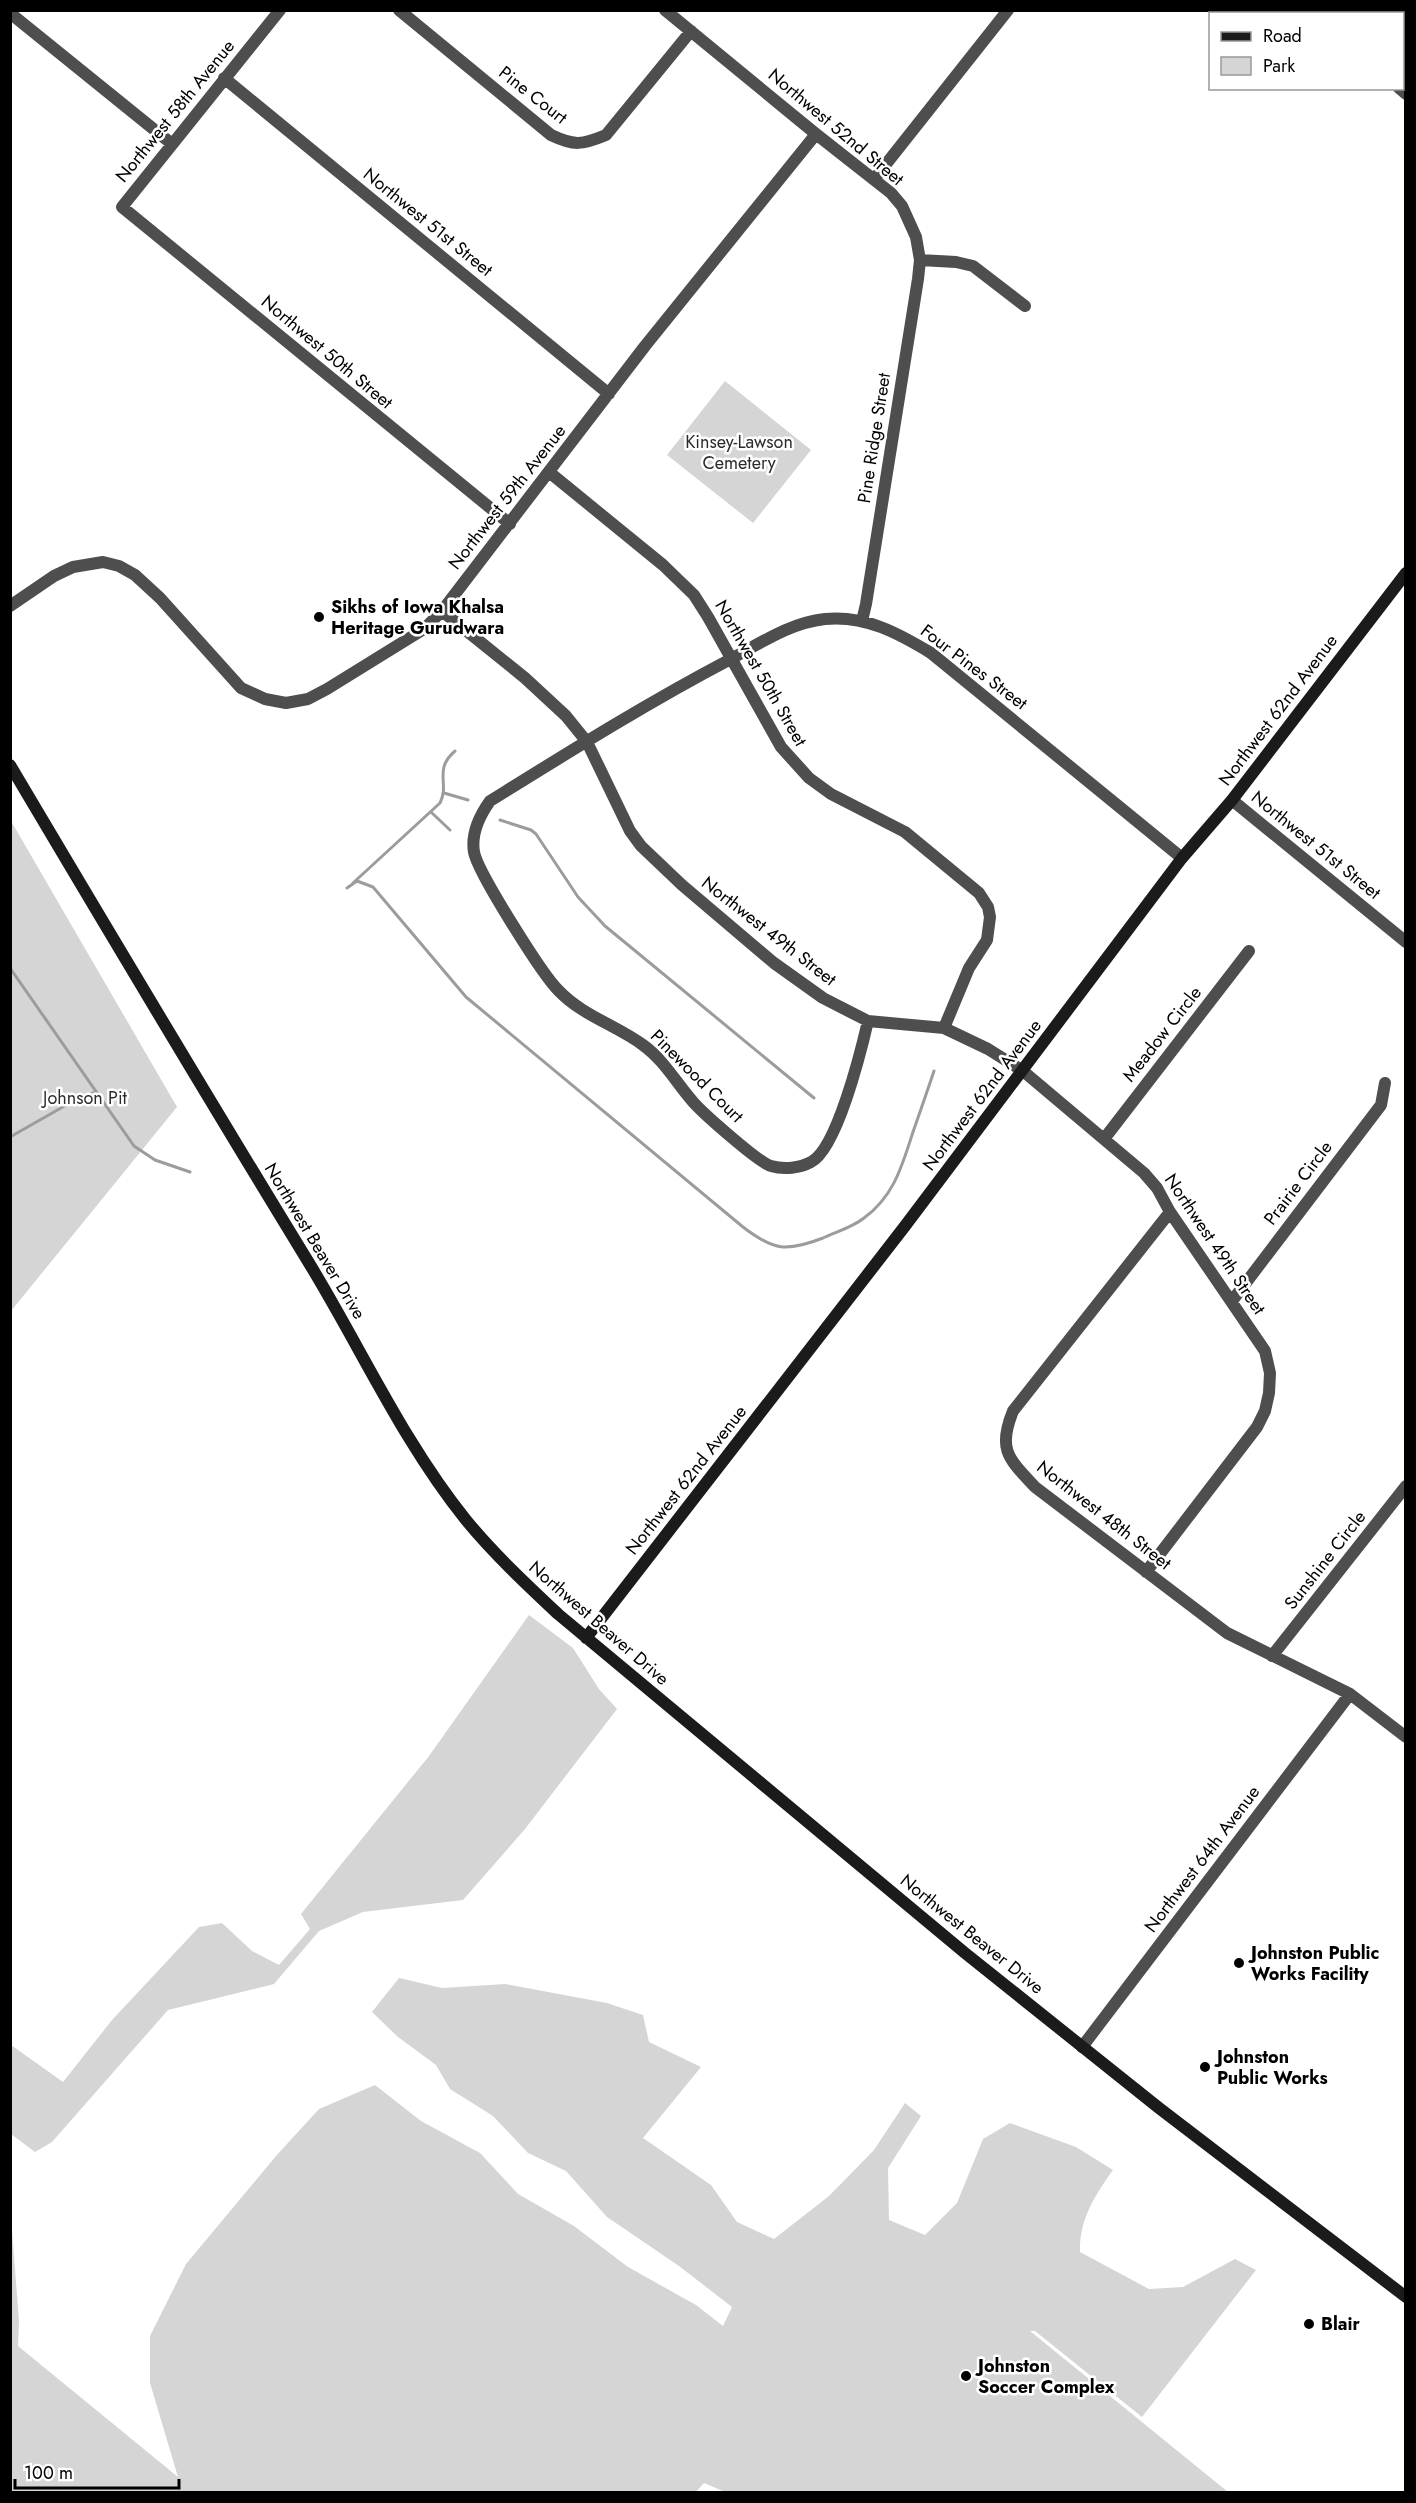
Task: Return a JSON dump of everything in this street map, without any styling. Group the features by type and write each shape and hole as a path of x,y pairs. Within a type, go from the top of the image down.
{"main road":[{"name":"Northwest 62nd Avenue","path":"586,1638 1023,1071 1182,858 1232,800 1406,573"},
{"name":"Northwest Beaver Drive","path":"10,765 161,1021 311,1267 422,1459 466,1520 510,1570 586,1638 965,1953 1251,2180 1406,2297"}],"street":[{"name":"Northwest 58th Avenue","path":"122,207 280,10"},
{"name":"Pine Court","path":"399,10 551,135 569,143 592,141 606,135 691,31"},
{"name":"Northwest 52nd Street","path":"665,10 816,134 875,178 902,206 916,237 920,260"},
{"path":"875,178 1008,10"},
{"path":"10,13 172,144"},
{"name":"Northwest 51st Street","path":"224,78 609,394"},
{"name":"Northwest 59th Avenue","path":"10,606 54,576 73,567 103,562 119,566 135,575 160,598 242,688 264,699 286,703 308,699 327,689 424,629 442,611 609,394 816,134"},
{"name":"Northwest 50th Street","path":"122,207 510,524"},
{"path":"920,260 956,262 973,266 1025,306"},
{"name":"Pine Ridge Street","path":"862,621 920,260"},
{"name":"Northwest 50th Street","path":"549,472 680,580 700,604 781,747 809,778 831,794 905,832 974,887 984,900 990,924 987,940 969,968 944,1028"},
{"name":"Northwest 49th Street","path":"442,611 525,678 566,716 587,742 630,831 658,864 782,969 823,998 868,1021 944,1028 988,1049 1023,1071 1104,1138 1144,1173 1157,1188 1170,1212 1265,1352 1270,1373 1265,1411 1257,1427 1146,1572"},
{"name":"Four Pines Street","path":"587,742 655,699 793,625 826,619 862,621 897,632 931,653 1182,858"},
{"name":"Pinewood Court","path":"587,742 490,801 481,814 476,829 474,852 483,875 542,970 558,991 579,1008 644,1045 668,1070 694,1103 770,1166 797,1168 813,1162 824,1152 834,1134 861,1051 868,1021"},
{"name":"Northwest 51st Street","path":"1232,800 1406,942"},
{"name":"Meadow Circle","path":"1104,1138 1249,951"},
{"name":"Prairie Circle","path":"1232,1301 1381,1105 1385,1083"},
{"name":"Northwest 48th Street","path":"1170,1212 1013,1412 1005,1430 1005,1449 1017,1468 1035,1487 1227,1633 1350,1694 1406,1737"},
{"name":"Sunshine Circle","path":"1272,1656 1406,1486"},
{"name":"Northwest 64th Avenue","path":"1082,2047 1350,1694"}],"green space":[{"name":"Kinsey-Lawson Cemetery","path":"725,381 811,450 753,523 667,455"},
{"name":"Johnson Pit","path":"11,821 177,1107 10,1311"},
{"path":"529,1615 573,1648 599,1689 617,1709 525,1829 463,1900 363,1912 319,1931 274,1984 168,2010 52,2142 35,2152 11,2134 11,2045 63,2082 112,2020 199,1927 222,1923 252,1951 279,1965 310,1929 301,1914 429,1756"},
{"path":"399,1978 442,1988 505,1984 607,2003 643,2015 649,2042 701,2067 643,2138 711,2185 737,2222 774,2239 829,2196 874,2150 905,2103 921,2116 888,2168 889,2220 925,2235 957,2203 983,2139 1010,2123 1076,2147 1113,2170 1089,2208 1082,2229 1080,2252 1149,2289 1183,2287 1235,2259 1256,2270 1142,2417 1035,2331 1030,2331 1228,2492 725,2492 704,2483 696,2492 11,2492 11,2218 19,2321 18,2346 178,2477 150,2383 150,2336 186,2264 276,2156 319,2109 375,2085 421,2121 480,2153 518,2194 574,2226 628,2267 696,2305 723,2326 732,2307 679,2266 607,2217 566,2171 528,2153 493,2116 450,2089 436,2065 398,2037 372,2012"}],"waterway":[{"path":"353,883 440,803 443,796 445,764 455,751"},
{"path":"444,793 468,800"},
{"path":"432,813 450,830"},
{"path":"500,820 531,830 536,834 578,897 605,926 814,1098"},
{"path":"347,888 357,881 373,887 466,997 743,1227 772,1245 800,1246 823,1238 855,1224 883,1200 901,1168 934,1071"},
{"path":"10,968 134,1146 155,1160 190,1172"},
{"path":"10,1137 68,1104 96,1092"}],"place":[{"name":"Sikhs of Iowa Khalsa Heritage Gurudwara","path":"319,617"},
{"name":"Johnston Public Works Facility","path":"1239,1963"},
{"name":"Johnston Public Works","path":"1205,2067"},
{"name":"Blair","path":"1309,2324"},
{"name":"Johnston Soccer Complex","path":"966,2376"}]}
